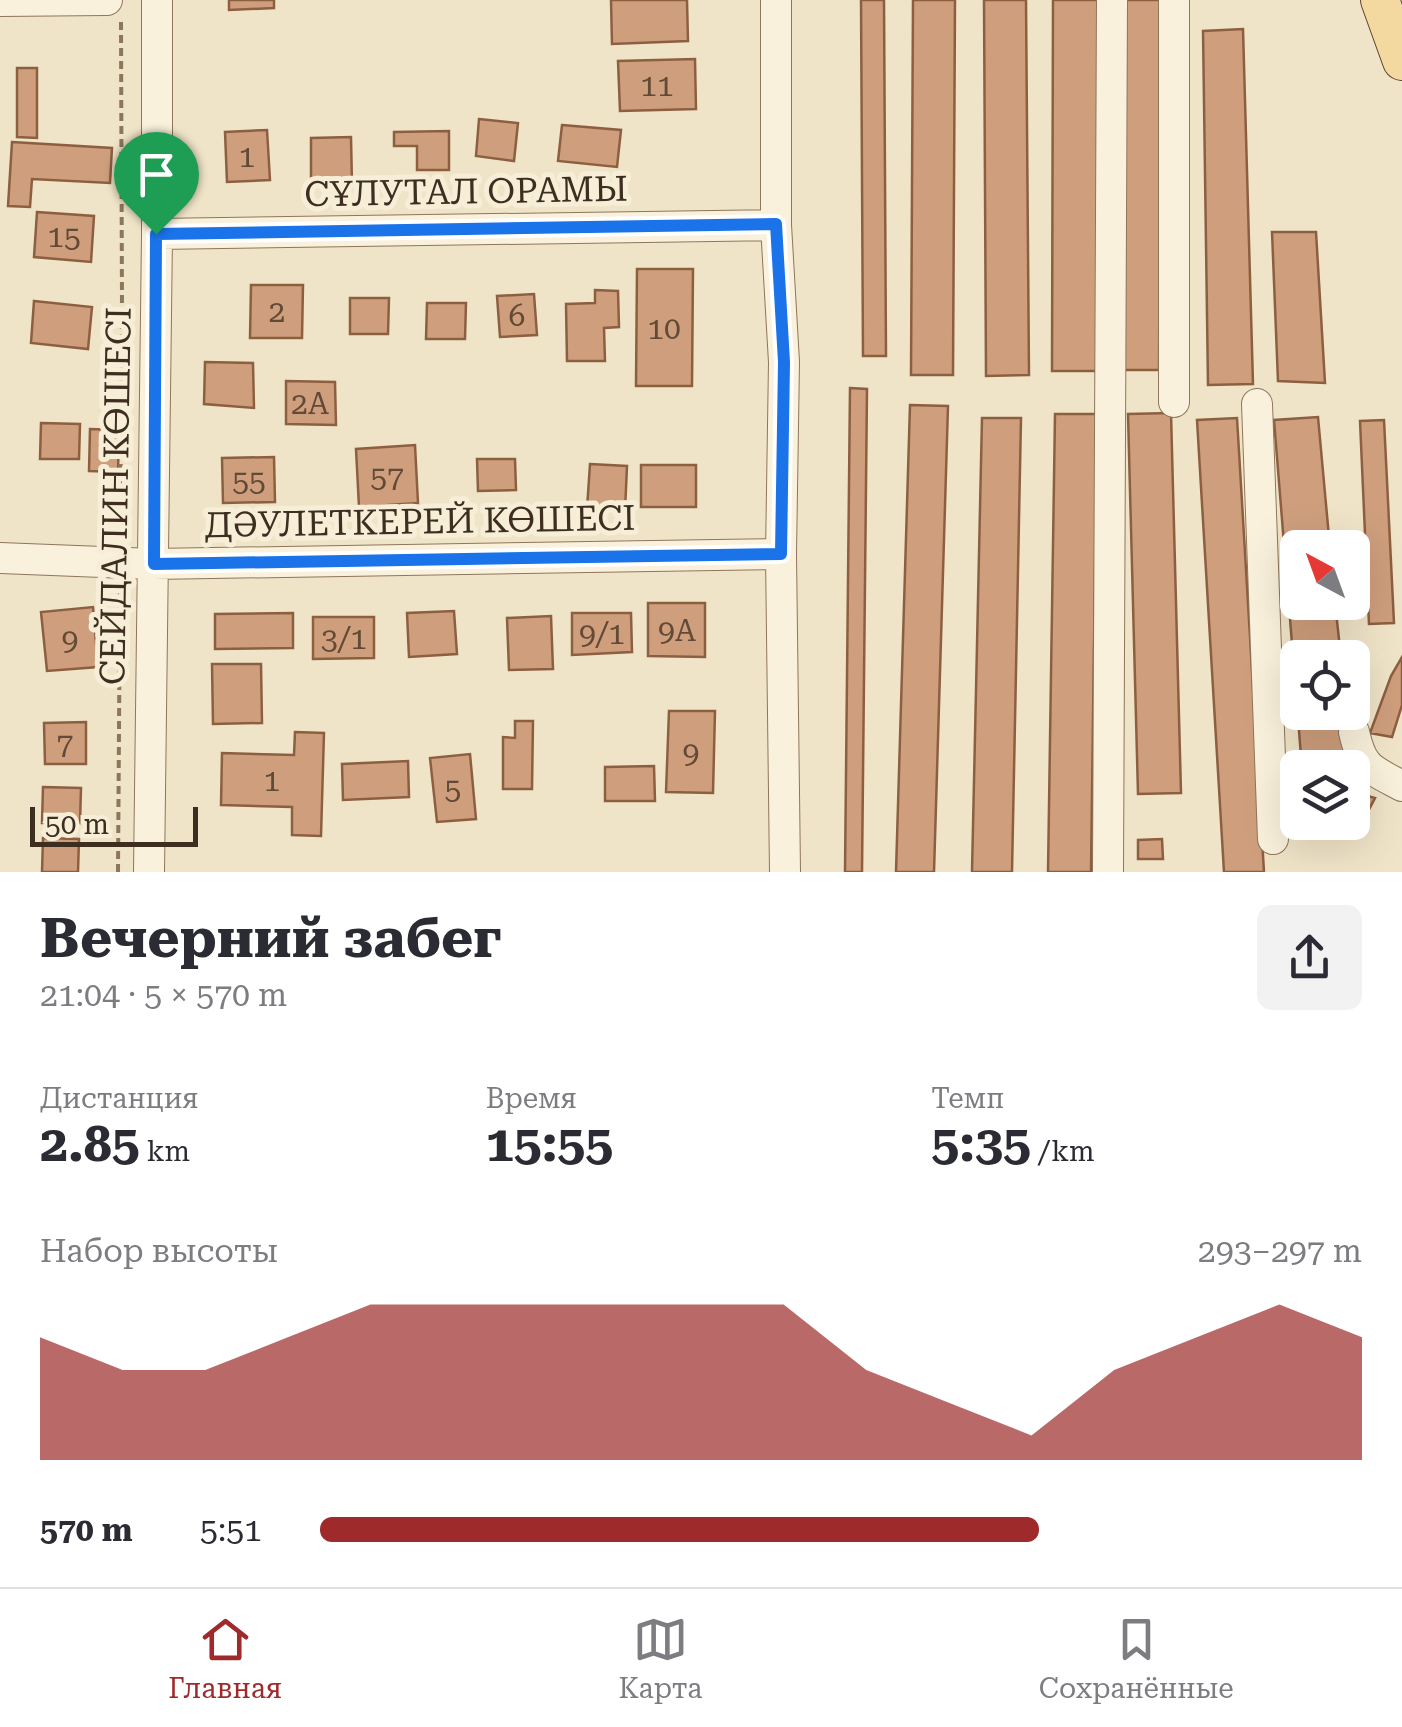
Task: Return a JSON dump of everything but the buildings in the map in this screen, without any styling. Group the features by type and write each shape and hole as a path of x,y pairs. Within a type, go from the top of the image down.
{"main road":[{"path":"1380,0 1402,61"}],"street":[{"name":"СЕЙДАЛИН КӨШЕСІ","path":"149,872 157,0"},
{"path":"776,0 776,224 784,362 781,554 785,872"},
{"path":"1108,872 1112,0"},
{"path":"1174,0 1174,402"},
{"path":"0,1 114,10"},
{"name":"СҰЛУТАЛ ОРАМЫ","path":"156,234 776,224"},
{"path":"1257,404 1274,839"},
{"name":"ДӘУЛЕТКЕРЕЙ КӨШЕСІ","path":"0,558 154,564 781,554"},
{"path":"1354,732 1367,766 1402,786"}],"path":[{"path":"114,10 122,309 118,872"}],"route":[{"path":"776,224 784,362 781,554 154,564 156,234 776,224"}]}
